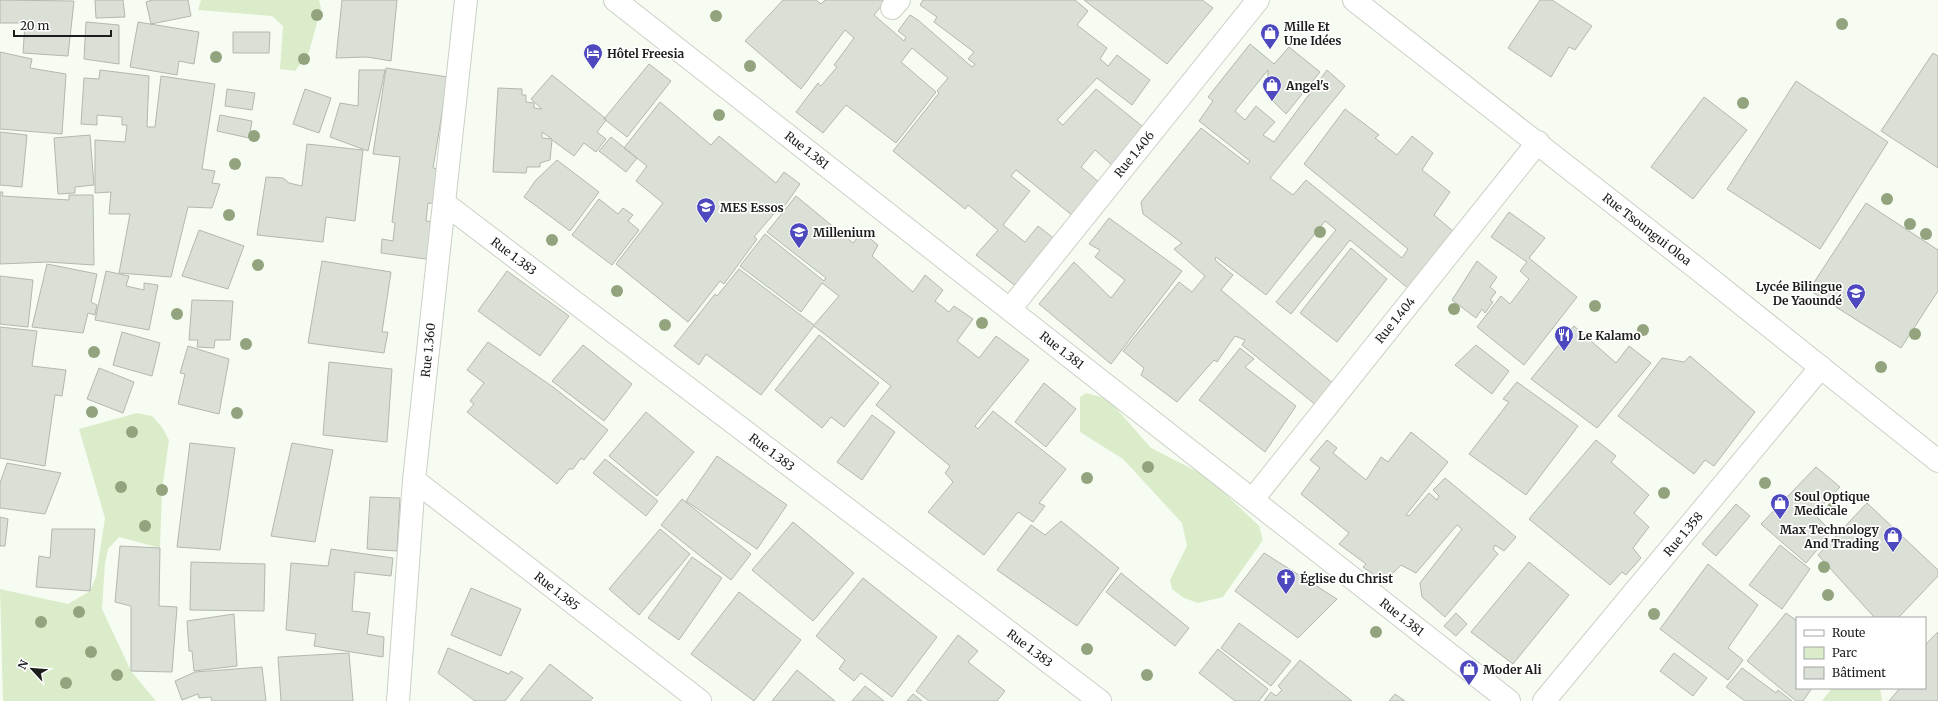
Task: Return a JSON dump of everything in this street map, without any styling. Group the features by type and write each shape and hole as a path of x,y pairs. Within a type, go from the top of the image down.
{"street":[{"name":"Rue 1.360","path":"398,701 414,480 466,0"},
{"name":"Rue 1.381","path":"615,0 1010,308 1508,701"},
{"name":"Rue 1.406","path":"1010,308 1258,0"},
{"name":"Rue Tsoungui Oloa","path":"1354,0 1538,142 1938,461"},
{"name":"Rue 1.404","path":"1253,499 1538,142"},
{"name":"Rue 1.383","path":"444,203 1100,701"},
{"name":"Rue 1.358","path":"1544,701 1821,367"},
{"name":"Rue 1.385","path":"414,480 700,701"}],"green space":[{"path":"201,0 319,0 321,8 309,52 295,71 280,69 283,26 272,16 198,10"},
{"path":"1086,393 1108,399 1151,448 1208,477 1259,526 1263,540 1223,597 1198,603 1184,598 1172,589 1170,580 1187,546 1182,523 1123,459 1080,432 1080,397"},
{"path":"137,413 152,416 162,427 169,440 162,490 160,548 119,537 108,549 105,563 102,609 131,671 156,701 3,701 0,589 68,604 90,591 96,577 105,518 79,429"},
{"path":"1831,689 1880,689 1882,701 1822,701"}],"building":[{"path":"0,0 74,1 68,56 23,53 25,23 0,23"},
{"path":"95,0 123,0 125,17 96,18"},
{"path":"152,0 188,0 191,16 151,24 146,2"},
{"path":"342,0 397,0 391,61 367,57 336,58"},
{"path":"783,0 816,0 821,4 825,0 886,0 874,15 904,41 906,37 898,31 910,15 918,20 972,67 975,64 968,59 974,52 934,22 937,17 920,5 923,0 1075,0 1088,11 1077,25 1107,48 1100,59 1108,66 1117,55 1150,80 1132,105 1097,78 1057,120 1063,125 1096,89 1142,126 1112,165 1095,150 1081,167 1100,183 1073,216 1016,170 1011,176 1030,191 1003,225 1025,242 1038,226 1056,240 1017,287 976,255 998,230 968,205 965,209 893,151 939,93 937,91 948,78 912,48 901,62 936,92 896,143 846,105 823,133 796,112 818,83 821,86 837,67 834,65 854,38 845,30 801,89 745,41"},
{"path":"1084,0 1202,0 1213,8 1167,64"},
{"path":"1540,0 1552,0 1592,26 1575,50 1569,47 1551,77 1508,48"},
{"path":"86,22 119,25 119,64 84,59"},
{"path":"138,22 199,32 194,64 179,61 177,75 130,67"},
{"path":"233,32 270,32 269,53 233,53"},
{"path":"1250,44 1274,64 1289,47 1320,72 1286,114 1267,95 1268,70 1235,111 1245,120 1256,106 1275,122 1263,135 1274,142 1327,70 1345,86 1270,178 1293,195 1306,180 1402,258 1408,249 1304,164 1345,109 1379,135 1375,138 1397,155 1412,136 1433,153 1422,170 1450,192 1434,215 1453,231 1409,289 1350,240 1291,314 1276,302 1336,230 1325,221 1266,295 1216,257 1215,260 1233,275 1221,290 1334,384 1317,406 1242,345 1245,340 1235,336 1217,362 1214,360 1177,402 1141,375 1144,368 1123,351 1179,282 1192,292 1205,276 1174,249 1182,243 1143,214 1141,202 1201,128 1248,164 1250,161 1199,121 1213,101 1208,97"},
{"path":"0,52 32,59 30,68 66,74 62,134 0,129"},
{"path":"1933,53 1938,56 1938,168 1881,131"},
{"path":"649,64 671,81 627,137 604,119"},
{"path":"386,68 448,77 433,168 444,170 440,204 428,203 426,221 437,222 433,260 381,253 382,239 393,241 395,223 392,222 400,157 373,154"},
{"path":"100,70 149,76 147,127 155,127 161,76 215,84 202,169 215,171 212,183 220,184 212,208 188,207 171,277 119,273 130,214 109,214 111,192 95,193 95,140 125,142 127,125 122,125 122,117 97,115 97,125 81,124 84,78 99,79"},
{"path":"359,70 385,70 368,151 330,137 340,103 358,106"},
{"path":"552,75 605,118 606,120 597,132 606,139 596,152 584,143 574,156 552,140 550,160 540,163 540,167 527,167 526,173 493,172 498,88 522,89 522,95 526,95 526,102 534,103 534,108 542,109 531,99","holes":["542,132 552,139 542,138"]},
{"path":"1796,81 1888,142 1820,249 1727,189"},
{"path":"227,89 255,93 252,110 225,106"},
{"path":"305,89 331,98 319,133 293,124"},
{"path":"1704,97 1747,130 1693,199 1651,167"},
{"name":"MES Essos","path":"660,102 711,145 719,136 776,183 784,172 800,184 781,211 778,209 754,237 757,239 724,284 720,281 688,322 616,264 663,203 636,181 647,166 624,148"},
{"path":"220,115 252,121 249,138 217,131"},
{"path":"0,132 27,135 22,187 0,185"},
{"path":"90,135 94,185 75,187 75,193 58,194 54,138"},
{"path":"611,137 637,158 626,172 599,151"},
{"path":"307,144 363,150 355,221 326,217 323,242 257,235 266,177 283,178 289,183 302,186"},
{"path":"557,160 599,192 570,231 524,197 536,180"},
{"path":"0,192 3,192 2,196 69,200 69,195 93,195 94,265 48,262 0,264"},
{"path":"796,196 853,243 862,232 878,245 872,256 913,292 925,275 943,290 935,301 949,312 954,306 973,319 957,341 979,358 996,336 1029,360 975,426 978,429 993,411 1066,469 1039,503 1045,506 1033,522 1018,512 984,555 928,512 953,482 945,473 950,466 876,405 891,386 814,326 761,395 706,354 699,365 674,346 715,294 717,296 739,269 814,325 839,296 822,283 801,312 740,266 765,234 824,281 826,278 767,232"},
{"path":"599,199 618,214 623,208 633,215 628,221 639,230 612,265 572,235"},
{"path":"1866,203 1938,250 1938,291 1901,348 1809,290"},
{"path":"1509,212 1545,238 1529,258 1577,297 1524,365 1477,327 1501,296 1510,304 1529,279 1520,271 1527,262 1491,237"},
{"path":"1109,218 1182,271 1111,364 1039,304 1074,262 1111,298 1125,280 1095,257 1100,250 1089,244"},
{"path":"199,230 244,246 228,289 182,276"},
{"path":"1351,248 1387,279 1337,342 1300,313"},
{"path":"322,261 391,272 382,332 388,332 384,353 308,343"},
{"path":"1477,261 1497,277 1490,287 1496,292 1490,300 1493,302 1485,313 1482,309 1476,318 1452,300"},
{"path":"47,264 97,274 91,302 97,305 95,315 88,313 83,333 32,327"},
{"path":"106,271 129,276 126,286 144,290 144,283 158,285 149,330 95,320"},
{"path":"507,271 569,316 540,356 478,311"},
{"path":"0,276 33,280 28,327 0,324"},
{"path":"192,300 233,301 230,340 215,340 214,348 197,347 198,340 189,340"},
{"path":"1574,326 1616,363 1629,346 1651,363 1597,428 1531,379"},
{"path":"0,327 37,331 32,366 66,370 62,396 55,395 45,466 0,458"},
{"path":"122,332 160,343 152,376 113,365"},
{"path":"819,335 879,383 844,427 831,417 822,428 775,390"},
{"path":"488,342 553,387 608,430 584,460 581,458 573,469 569,469 557,484 467,412 474,404 470,401 484,383 467,370"},
{"path":"583,345 632,384 604,421 552,381"},
{"path":"1476,345 1509,371 1492,394 1455,365"},
{"path":"188,346 229,359 219,414 178,404 185,374 180,373"},
{"path":"1240,348 1254,359 1245,367 1296,406 1265,452 1199,400"},
{"path":"1690,356 1755,412 1714,466 1705,460 1694,474 1618,416 1662,358 1684,362"},
{"path":"329,362 392,369 387,442 323,435"},
{"path":"99,368 134,382 123,413 87,399"},
{"path":"1517,382 1578,426 1526,495 1469,454 1509,402 1503,399"},
{"path":"1044,383 1076,409 1046,447 1015,422"},
{"path":"646,412 694,452 657,496 609,456"},
{"path":"872,415 895,432 862,480 837,462"},
{"path":"1411,432 1448,462 1406,515 1409,516 1429,493 1437,500 1439,496 1433,490 1445,478 1516,537 1504,551 1495,545 1493,549 1498,554 1445,617 1422,597 1420,583 1462,529 1457,525 1416,573 1401,565 1384,582 1363,567 1366,564 1339,544 1349,533 1301,494 1320,468 1310,460 1327,440 1337,448 1333,453 1366,480 1381,457 1388,462"},
{"path":"1596,440 1616,456 1611,462 1649,495 1634,513 1649,527 1633,548 1641,558 1626,575 1622,572 1610,585 1529,519"},
{"path":"190,443 235,448 220,550 177,547"},
{"path":"292,443 333,450 315,542 271,536"},
{"path":"717,456 787,505 757,549 686,501"},
{"path":"605,459 658,501 646,516 593,473"},
{"path":"7,463 61,473 45,514 0,508 0,483"},
{"path":"1816,467 1840,487 1814,514 1832,532 1806,563 1761,524"},
{"path":"370,497 400,498 397,551 367,549"},
{"path":"682,499 751,554 731,580 661,525"},
{"path":"1867,503 1938,570 1938,576 1899,617 1874,617 1818,555"},
{"path":"1736,504 1750,516 1716,556 1702,544"},
{"path":"0,517 8,519 5,546 0,546"},
{"path":"1061,521 1119,568 1077,626 997,570 1031,525 1045,535"},
{"path":"793,522 854,573 813,621 752,570"},
{"path":"52,529 95,529 90,591 36,587 39,556 50,558"},
{"path":"660,529 690,554 639,615 609,589"},
{"path":"1780,545 1810,569 1782,609 1749,585"},
{"path":"120,546 160,548 159,606 177,607 172,672 131,671 131,606 115,602"},
{"path":"331,549 393,558 391,576 355,572 352,611 370,613 367,634 384,637 383,657 314,646 316,634 286,630 291,563 328,566"},
{"name":"Église du Christ","path":"1264,553 1337,599 1298,638 1235,591"},
{"path":"692,557 722,578 679,640 648,618"},
{"path":"191,562 265,564 264,611 190,610"},
{"path":"1529,562 1569,595 1513,664 1471,632"},
{"path":"1708,564 1758,605 1728,648 1743,660 1728,680 1660,629"},
{"path":"1121,573 1189,628 1175,646 1106,592"},
{"path":"863,578 937,637 892,697 861,673 854,681 839,669 845,660 816,636"},
{"path":"471,588 521,609 501,656 451,635"},
{"path":"739,592 801,640 754,701 691,654"},
{"path":"1456,613 1467,624 1456,636 1444,626"},
{"path":"1786,613 1796,620 1796,689 1811,689 1803,701 1796,701 1747,661"},
{"path":"234,614 237,666 194,671 192,651 189,651 187,621"},
{"path":"1239,623 1291,661 1271,686 1221,648"},
{"path":"1938,632 1938,701 1889,701 1899,689 1926,689 1926,644"},
{"path":"958,635 978,651 968,662 1005,691 997,701 929,701 916,691"},
{"path":"448,648 509,674 511,671 523,678 505,701 475,701 438,673"},
{"path":"1218,649 1268,689 1259,701 1235,701 1199,673"},
{"path":"349,653 353,701 281,701 278,657"},
{"path":"1674,653 1707,678 1693,696 1660,671"},
{"path":"1300,660 1352,701 1264,701 1271,692 1276,696 1282,690 1278,686"},
{"path":"550,664 593,698 590,701 520,701"},
{"path":"262,667 266,701 212,701 211,697 199,698 198,694 182,700 175,681 195,672"},
{"path":"1742,668 1776,693 1778,690 1792,701 1745,701 1726,687"},
{"path":"797,670 835,701 772,701"},
{"path":"865,686 884,701 852,701"},
{"path":"913,694 922,701 907,701"},
{"path":"1395,694 1405,701 1389,701"}],"place":[{"name":"Mille Et Une Idées","path":"1270,50"},
{"name":"Hôtel Freesia","path":"593,70"},
{"name":"Angel's","path":"1272,102"},
{"name":"MES Essos","path":"706,224"},
{"name":"Millenium","path":"799,249"},
{"name":"Lycée Bilingue De Yaoundé","path":"1856,310"},
{"name":"Le Kalamo","path":"1564,352"},
{"name":"Soul Optique Medicale","path":"1780,520"},
{"name":"Max Technology And Trading","path":"1893,553"},
{"name":"Église du Christ","path":"1286,595"},
{"name":"Moder Ali","path":"1469,686"}]}
